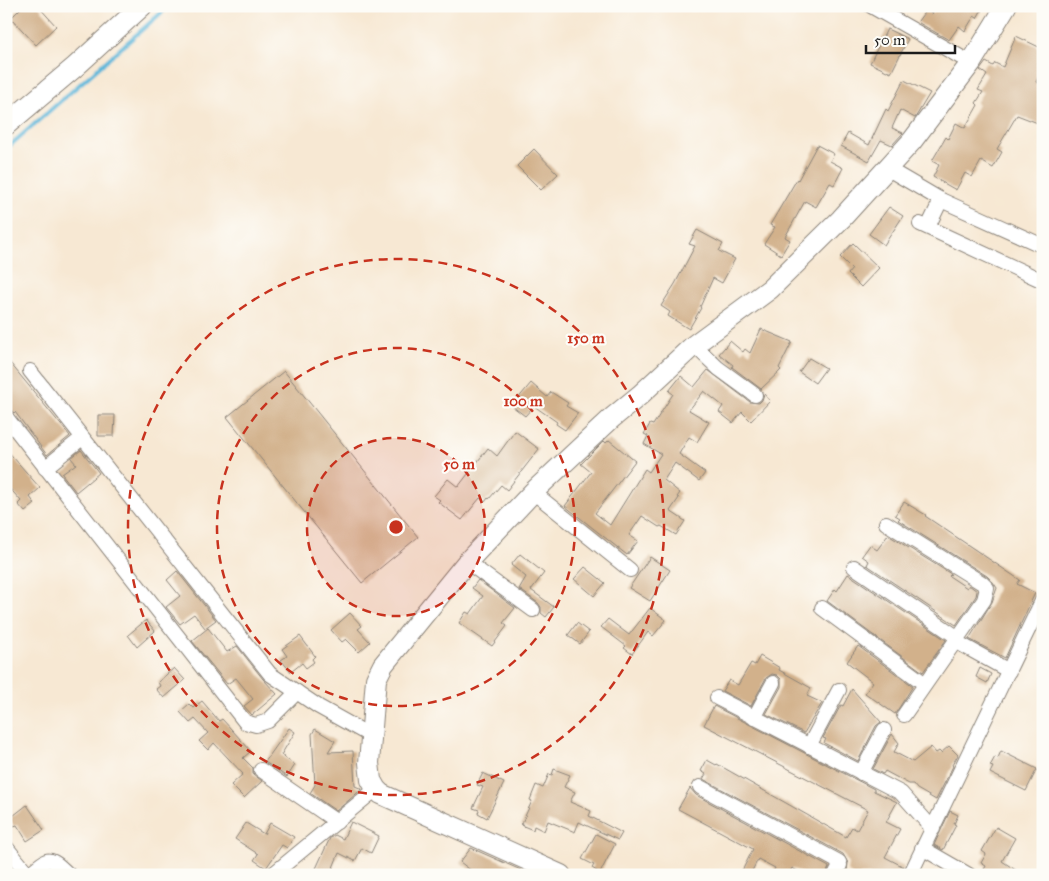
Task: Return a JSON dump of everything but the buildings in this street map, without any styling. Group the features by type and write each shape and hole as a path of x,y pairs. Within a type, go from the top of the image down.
{"street":[{"path":"6,125 75,67 142,6"},
{"path":"871,6 971,63"},
{"path":"561,875 381,794 376,789 371,780 368,762 376,679 383,665 467,562 533,492 694,345 770,289 841,219 912,141 971,63 1006,6"},
{"path":"888,169 941,200 1043,246"},
{"path":"941,200 924,226 1043,280"},
{"path":"694,345 718,368 756,395"},
{"path":"30,371 270,674 319,708 371,736"},
{"path":"6,417 245,722 256,725 268,721 296,692"},
{"path":"45,468 82,438"},
{"path":"533,492 630,570"},
{"path":"886,523 987,588 984,600 904,715"},
{"path":"467,562 534,610"},
{"path":"854,567 956,639 1009,671"},
{"path":"910,875 1043,599"},
{"path":"822,608 925,684"},
{"path":"754,718 773,683"},
{"path":"808,746 839,690"},
{"path":"717,698 901,793 933,829"},
{"path":"861,773 884,730"},
{"path":"261,770 337,822"},
{"path":"700,787 839,862 840,865 835,875"},
{"path":"272,875 376,789"},
{"path":"6,847 29,875 43,862 48,860 54,860 70,875"},
{"path":"922,848 969,875"}],"waterway":[{"path":"6,149 169,6"}]}
